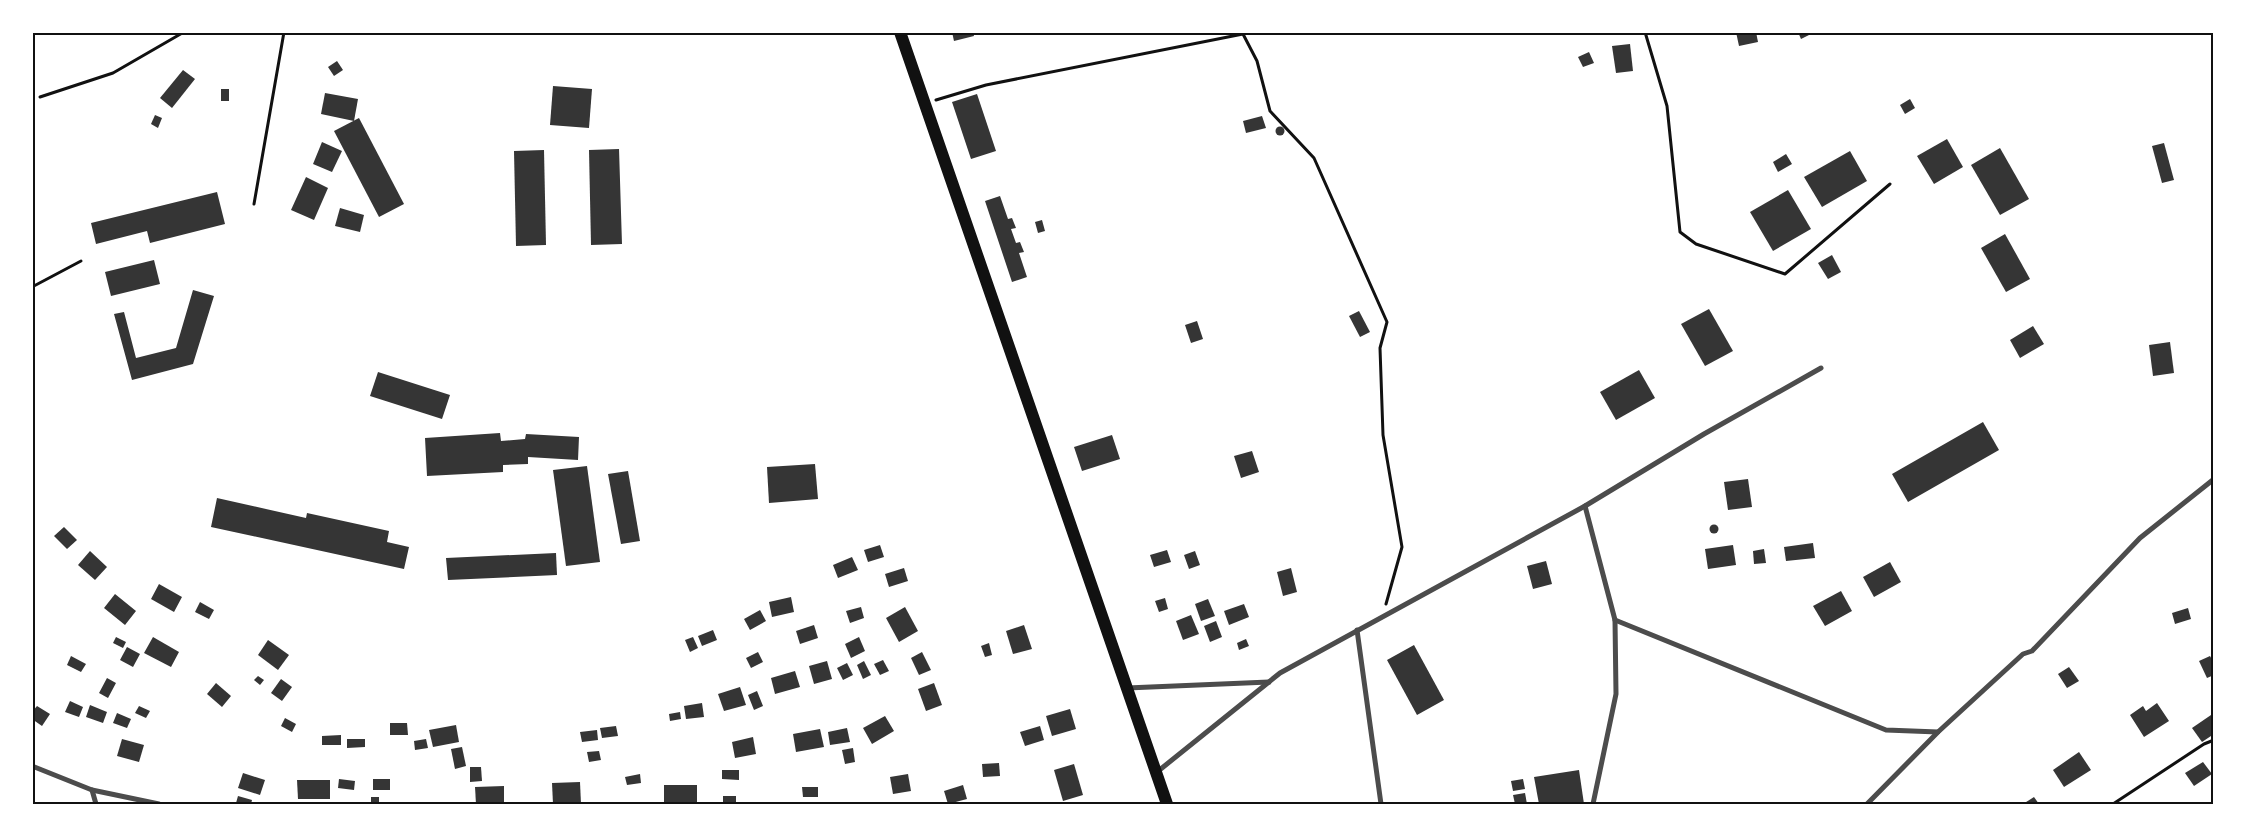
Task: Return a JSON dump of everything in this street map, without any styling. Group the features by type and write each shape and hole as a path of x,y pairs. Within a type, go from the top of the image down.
{"main road":[{"path":"900,32 1167,804"}],"street":[{"path":"1157,772 1280,673 1585,506 1704,434 1821,368"},
{"path":"1867,804 1938,732 2023,654 2032,651 2140,538 2214,479"},
{"path":"1585,506 1615,620 1616,694 1593,804"},
{"path":"1615,620 1886,730 1938,732"},
{"path":"1357,630 1381,804"},
{"path":"1127,688 1269,682"},
{"path":"32,766 92,790 158,804"},
{"path":"92,790 96,804"}],"path":[{"path":"40,97 113,73 184,32"},
{"path":"254,204 284,32"},
{"path":"1645,32 1667,106 1680,232 1696,244 1785,274 1890,184"},
{"path":"924,104 986,85 1243,33 1258,61 1270,111 1314,158 1387,322 1380,348 1382,435 1402,547 1383,616"},
{"path":"32,287 81,261"},
{"path":"2113,804 2204,744 2214,740"}],"building":[{"path":"952,32 973,32 974,36 954,41"},
{"path":"1736,32 1756,32 1758,42 1739,46"},
{"path":"1798,32 1815,32 1801,39"},
{"path":"1630,44 1633,71 1616,73 1612,46"},
{"path":"1589,52 1594,63 1583,67 1578,57"},
{"path":"337,61 343,70 334,76 328,67"},
{"path":"183,70 195,79 172,108 160,98"},
{"path":"553,86 592,89 589,128 550,125"},
{"path":"221,89 229,89 229,101 221,101"},
{"path":"325,93 358,99 354,121 321,114"},
{"path":"977,94 996,151 971,159 952,102"},
{"path":"1910,99 1915,108 1905,114 1900,105"},
{"path":"155,115 162,118 158,128 151,124"},
{"path":"1262,116 1266,128 1246,133 1243,121"},
{"path":"359,118 404,204 379,217 334,131"},
{"path":"1280,127 1284,131 1280,135 1276,131"},
{"path":"1947,139 1963,167 1934,184 1917,156"},
{"path":"322,142 342,151 332,172 313,164"},
{"path":"2164,143 2174,180 2162,183 2152,146"},
{"path":"2000,148 2029,199 2000,215 1971,165"},
{"path":"619,149 622,244 591,245 589,150"},
{"path":"544,150 546,245 516,246 514,151"},
{"path":"1850,151 1867,181 1822,207 1804,177"},
{"path":"1786,154 1792,164 1778,172 1773,162"},
{"path":"306,177 328,188 314,220 291,210"},
{"path":"1788,190 1811,229 1773,251 1750,212"},
{"path":"217,192 225,224 150,243 147,231 96,244 91,223"},
{"path":"1000,196 1008,219 1012,218 1016,228 1011,229 1016,243 1020,242 1024,252 1019,253 1027,277 1012,282 985,201"},
{"path":"340,208 364,215 360,232 335,226"},
{"path":"1042,220 1045,231 1038,233 1035,222"},
{"path":"2005,234 2030,279 2006,292 1981,248"},
{"path":"1832,255 1841,272 1828,279 1818,263"},
{"path":"154,260 160,284 111,296 105,272"},
{"path":"193,290 214,296 193,364 132,380 114,314 124,312 136,358 176,348"},
{"path":"1709,309 1733,351 1705,366 1681,324"},
{"path":"1359,311 1370,332 1360,337 1349,316"},
{"path":"1197,321 1203,339 1191,343 1185,325"},
{"path":"2033,326 2044,344 2020,358 2010,340"},
{"path":"2170,342 2174,373 2153,376 2149,345"},
{"path":"1639,370 1655,398 1616,420 1600,392"},
{"path":"378,372 450,395 442,419 370,396"},
{"path":"1983,422 1999,450 1908,502 1892,474"},
{"path":"500,433 501,441 525,439 526,434 579,437 578,460 528,457 528,464 503,465 503,472 427,476 425,438"},
{"path":"1112,435 1120,459 1082,471 1074,447"},
{"path":"1252,451 1259,472 1241,478 1234,456"},
{"path":"815,464 818,499 769,503 767,467"},
{"path":"587,466 600,562 566,566 553,470"},
{"path":"628,471 640,541 621,544 608,474"},
{"path":"1748,479 1752,507 1728,510 1724,482"},
{"path":"217,498 306,518 307,513 389,531 387,542 409,547 404,569 211,527"},
{"path":"1714,525 1718,529 1714,533 1710,529"},
{"path":"64,527 77,540 67,549 54,536"},
{"path":"1813,543 1815,558 1786,561 1784,547"},
{"path":"880,545 884,557 868,562 864,550"},
{"path":"1733,545 1736,565 1708,569 1705,549"},
{"path":"1764,549 1766,563 1754,564 1753,551"},
{"path":"1167,550 1171,562 1154,567 1150,555"},
{"path":"90,551 107,567 95,580 78,565"},
{"path":"1195,551 1200,565 1189,569 1184,555"},
{"path":"556,553 557,575 448,580 446,558"},
{"path":"852,557 858,570 838,578 833,565"},
{"path":"1546,561 1552,584 1533,589 1527,566"},
{"path":"1890,562 1901,582 1874,597 1863,577"},
{"path":"904,568 908,581 889,587 885,574"},
{"path":"1291,568 1297,592 1283,596 1277,572"},
{"path":"159,584 182,597 174,612 151,599"},
{"path":"1841,591 1852,611 1825,626 1813,606"},
{"path":"115,594 136,611 125,625 104,608"},
{"path":"791,597 794,612 772,617 769,602"},
{"path":"1165,598 1168,609 1159,612 1155,601"},
{"path":"1208,599 1215,616 1201,621 1195,604"},
{"path":"200,602 214,610 209,619 195,612"},
{"path":"1244,604 1249,617 1229,625 1224,611"},
{"path":"861,607 864,618 850,623 846,611"},
{"path":"905,607 918,631 899,642 886,618"},
{"path":"2188,608 2191,619 2175,624 2172,613"},
{"path":"760,610 766,621 750,630 744,619"},
{"path":"1191,615 1199,634 1183,640 1176,621"},
{"path":"1216,621 1222,637 1210,642 1204,626"},
{"path":"814,625 818,638 800,644 796,631"},
{"path":"1024,625 1032,649 1013,654 1006,631"},
{"path":"713,630 717,640 702,646 698,636"},
{"path":"116,637 126,642 123,648 113,643"},
{"path":"153,637 179,652 171,667 144,653"},
{"path":"693,637 698,648 690,652 685,640"},
{"path":"859,637 865,651 851,658 845,644"},
{"path":"1246,639 1249,646 1239,650 1237,643"},
{"path":"268,640 289,655 278,670 258,655"},
{"path":"989,643 992,655 985,657 981,646"},
{"path":"1414,645 1444,700 1417,715 1387,660"},
{"path":"127,647 140,654 133,667 120,660"},
{"path":"758,652 763,662 751,668 746,658"},
{"path":"922,652 931,670 919,675 911,658"},
{"path":"71,656 86,664 81,672 67,665"},
{"path":"2210,656 2214,663 2214,675 2207,678 2199,661"},
{"path":"883,660 889,671 880,675 874,664"},
{"path":"827,661 832,679 814,684 809,666"},
{"path":"864,661 871,675 863,679 857,665"},
{"path":"847,663 853,675 843,680 837,668"},
{"path":"2069,667 2079,681 2067,688 2058,674"},
{"path":"795,671 800,687 775,694 771,678"},
{"path":"258,676 264,680 260,685 254,680"},
{"path":"107,678 116,683 108,698 99,693"},
{"path":"281,679 292,687 282,701 271,693"},
{"path":"216,683 231,696 222,707 207,694"},
{"path":"934,683 942,705 926,711 918,689"},
{"path":"740,687 746,705 724,711 718,694"},
{"path":"757,691 763,706 754,710 748,695"},
{"path":"70,701 83,707 79,717 65,712"},
{"path":"702,703 704,717 686,719 684,706"},
{"path":"2157,703 2169,721 2144,737 2130,715 2143,706 2146,711"},
{"path":"90,705 107,712 103,723 86,717"},
{"path":"37,706 50,714 42,726 32,719 32,712"},
{"path":"139,706 150,711 146,718 135,713"},
{"path":"1070,709 1076,729 1052,736 1046,716"},
{"path":"680,712 681,719 670,721 669,714"},
{"path":"117,713 131,719 127,728 113,723"},
{"path":"2211,715 2214,719 2214,734 2202,742 2192,728"},
{"path":"885,716 894,731 872,744 863,728"},
{"path":"285,718 296,724 292,732 281,726"},
{"path":"390,723 407,723 408,735 390,735"},
{"path":"456,725 459,742 433,747 429,730"},
{"path":"616,726 618,736 602,738 600,728"},
{"path":"1040,726 1044,740 1025,746 1020,732"},
{"path":"847,728 850,742 830,745 828,732"},
{"path":"820,729 824,747 796,752 793,734"},
{"path":"597,730 598,740 582,742 580,732"},
{"path":"341,735 341,745 322,745 322,736"},
{"path":"753,737 756,754 735,758 732,742"},
{"path":"122,739 144,745 139,762 117,756"},
{"path":"347,739 365,739 365,747 347,748"},
{"path":"426,739 428,748 415,750 414,741"},
{"path":"462,747 466,766 455,769 451,749"},
{"path":"853,748 855,762 845,764 842,750"},
{"path":"599,751 601,760 589,762 587,752"},
{"path":"2079,752 2091,770 2064,787 2053,770"},
{"path":"2203,762 2212,774 2194,786 2185,773"},
{"path":"999,763 1000,776 983,777 982,764"},
{"path":"1074,764 1083,795 1063,801 1054,770"},
{"path":"470,767 481,767 482,781 470,782"},
{"path":"722,770 739,770 739,780 722,779"},
{"path":"1579,770 1584,804 1539,804 1534,777"},
{"path":"243,773 265,780 260,795 238,788"},
{"path":"640,774 641,783 627,785 625,777"},
{"path":"908,774 911,791 893,794 890,777"},
{"path":"339,779 355,781 354,790 338,788"},
{"path":"373,779 390,779 390,790 373,790"},
{"path":"1523,779 1525,789 1513,791 1511,781"},
{"path":"297,780 330,780 330,799 298,799"},
{"path":"580,782 581,804 553,804 552,783"},
{"path":"664,785 697,785 697,803 664,803"},
{"path":"963,785 967,799 948,804 944,791"},
{"path":"504,786 504,804 476,804 475,787"},
{"path":"802,787 818,787 818,797 803,797"},
{"path":"1525,793 1527,804 1515,804 1513,795"},
{"path":"238,796 252,800 251,804 236,803"},
{"path":"723,796 736,796 736,804 723,804"},
{"path":"371,797 379,797 379,804 371,804"},
{"path":"2034,797 2039,804 2023,804"}]}
